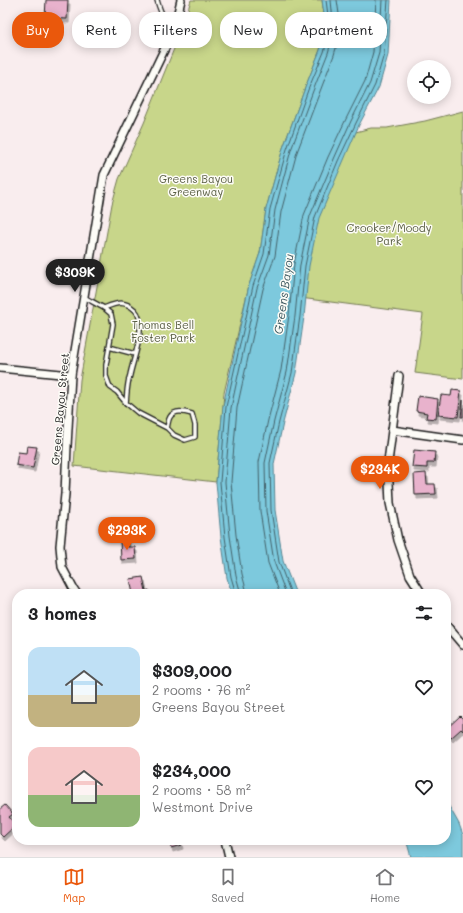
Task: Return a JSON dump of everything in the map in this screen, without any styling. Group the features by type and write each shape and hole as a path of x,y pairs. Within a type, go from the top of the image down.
{"street":[{"name":"Greens Bayou Street","path":"178,12 181,0"},
{"name":"Greens Bayou Street","path":"73,589 62,567 60,546 65,494 71,375 104,175 165,48"},
{"path":"0,368 71,375"},
{"path":"399,376 388,462 390,503 398,540 410,574 419,589"},
{"path":"392,430 463,440"},
{"path":"451,631 463,645"},
{"path":"226,845 229,857"}],"lane":[{"path":"157,0 161,12"},
{"path":"84,297 112,314 113,324 106,365 106,376 110,386 138,413 167,428 174,435 185,440 195,438 196,425 192,414 183,411 175,413 170,417 167,428"},
{"path":"104,308 117,303 129,304 137,312 140,321 126,402"},
{"path":"109,347 135,354"}],"green space":[{"path":"191,0 322,0 324,12 285,12 285,48 321,48 283,148 266,209 260,253 249,285 224,393 216,482 74,466 80,380 112,204 119,179 144,123 174,48 212,48 212,12 187,12"},
{"name":"Crooker/Moody Park","path":"463,111 463,379 415,373 423,314 300,298 311,231 348,134 371,128 387,128 425,121"}],"water":[{"name":"Greens Bayou","path":"322,0 391,0 388,55 379,87 359,125 319,218 309,266 296,373 274,464 275,510 283,561 294,589 230,589 227,578 221,537 216,482 223,406 249,285 260,253 266,209 283,148 321,48 387,48 387,12 324,12"},
{"path":"451,810 463,835 463,857 411,857 408,845 451,845"}],"building":[{"path":"46,0 68,0 67,19 64,19 64,12 45,12"},
{"path":"452,390 461,391 458,417 438,415 441,395 451,396"},
{"path":"418,396 438,399 436,419 426,418 427,413 416,411"},
{"path":"463,400 463,417 461,417"},
{"path":"27,446 37,447 33,468 16,465 18,452 26,453"},
{"path":"414,450 435,452 434,463 427,463 427,468 412,467"},
{"path":"426,473 427,484 435,484 436,494 415,495 414,474"},
{"path":"128,539 128,547 135,547 136,559 121,560 120,540"},
{"path":"143,577 146,589 132,589 130,579"},
{"path":"460,716 463,719 463,731 461,729 451,738 451,724"},
{"path":"5,805 12,813 9,817 12,820 12,829 3,837 0,834 0,809"},
{"path":"170,845 181,845 171,848"}],"park label":[{"name":"Greens Bayou Greenway","path":"196,185"},
{"name":"Thomas Bell Foster Park","path":"163,331"}]}
